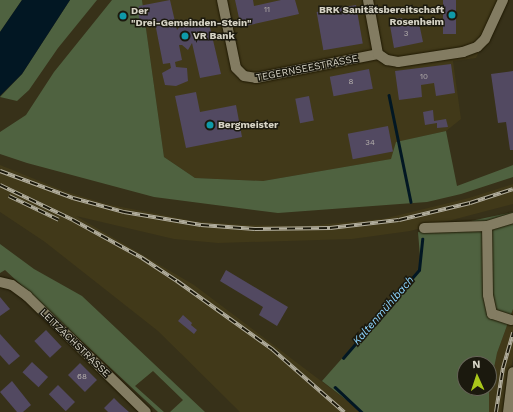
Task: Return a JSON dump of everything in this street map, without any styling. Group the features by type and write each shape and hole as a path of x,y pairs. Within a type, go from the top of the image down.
{"street":[{"name":"TEGERNSEESTRASSE","path":"222,0 236,68 244,76 256,78 378,54"},
{"path":"368,0 378,54 387,60 398,62 474,49 485,39 503,0"},
{"path":"424,228 487,226 513,218"},
{"path":"487,226 488,295 492,314 511,320"},
{"name":"LEITZACHSTRASSE","path":"0,282 12,284 27,296 146,412"},
{"path":"508,412 513,372"}],"shaded area":[{"path":"142,0 505,0 476,58 453,61 461,119 446,131 397,142 392,159 263,181 195,178 164,157"},
{"path":"0,165 64,191 106,204 193,221 244,225 306,226 383,219 469,198 513,184 513,204 410,231 352,239 218,243 174,239 76,216 194,285 362,412 240,412 158,331 45,242 0,212"},
{"path":"513,309 513,357 504,412 489,412 489,396 497,396 497,353"}],"green space":[{"path":"0,0 22,0 0,32"},
{"path":"70,0 97,0 58,48 29,90 17,101 0,97 22,74"},
{"path":"112,0 142,0 164,157 195,178 263,181 391,159 396,142 446,131 457,186 513,165 513,177 461,194 427,202 278,213 154,197 27,163 0,154 0,132 26,115 54,72"},
{"path":"513,212 513,309 496,356 457,356 457,396 489,396 489,412 362,412 322,381 421,269 418,232"},
{"path":"0,244 34,269 82,296 205,412 170,412 183,400 153,371 135,386 164,412 158,412 5,270 0,273"}],"water":[{"path":"22,0 70,0 22,74 0,96 0,32"}],"building":[{"name":"VR Bank","path":"170,0 177,30 180,26 185,25 188,27 209,23 221,74 200,78 192,43 188,50 182,45 179,45 182,60 175,62 176,67 187,68 188,81 176,86 165,85 162,73 171,68 170,63 163,64 155,23 140,24 138,10 139,6"},
{"name":"VR Bank","path":"235,0 253,0 254,6 281,0 295,0 299,14 241,27"},
{"name":"BRK Sanitätsbereitschaft Rosenheim","path":"443,0 456,0 456,34 443,34"},
{"path":"356,5 363,43 323,50 317,12"},
{"path":"402,18 403,26 419,23 423,42 394,48 389,20"},
{"path":"451,64 455,93 436,96 434,83 421,85 422,97 399,100 395,71"},
{"path":"369,69 373,89 334,96 330,77"},
{"path":"513,71 513,150 510,150 506,122 498,123 491,74"},
{"name":"Bergmeister","path":"196,92 200,112 236,105 242,137 186,148 175,96"},
{"path":"309,96 314,121 300,123 295,99"},
{"path":"433,110 434,121 446,119 448,127 437,128 437,123 425,125 423,112"},
{"path":"388,126 393,152 353,159 348,134"},
{"path":"226,270 288,307 277,326 259,315 263,307 220,281"},
{"path":"0,297 10,309 0,316"},
{"path":"183,315 197,330 194,334 178,321"},
{"path":"46,330 62,347 50,358 34,341"},
{"path":"0,334 20,356 9,365 0,355"},
{"path":"32,362 48,377 39,387 22,372"},
{"path":"80,363 97,380 85,392 68,375"},
{"path":"12,381 31,405 23,412 17,412 0,392"},
{"path":"58,385 75,402 66,411 49,394"},
{"path":"114,398 129,412 108,412 104,408"}],"waterway":[{"name":"Kaltenmühlbach","path":"389,95 411,202"},
{"name":"Kaltenmühlbach","path":"343,358 419,270 422,239"},
{"path":"335,387 362,412"}],"railway":[{"path":"0,171 73,198 124,212 201,225 255,229 330,228 399,220 470,203 513,189"},
{"path":"0,185 73,220 142,258 177,281 272,349 344,412"},
{"path":"9,196 59,220"},
{"path":"496,412 503,368 513,332"}],"place":[{"name":"BRK Sanitätsbereitschaft Rosenheim","path":"452,15"},
{"name":"Der \"Drei-Gemeinden-Stein\"","path":"123,16"},
{"name":"VR Bank","path":"185,36"},
{"name":"Bergmeister","path":"210,125"}]}
